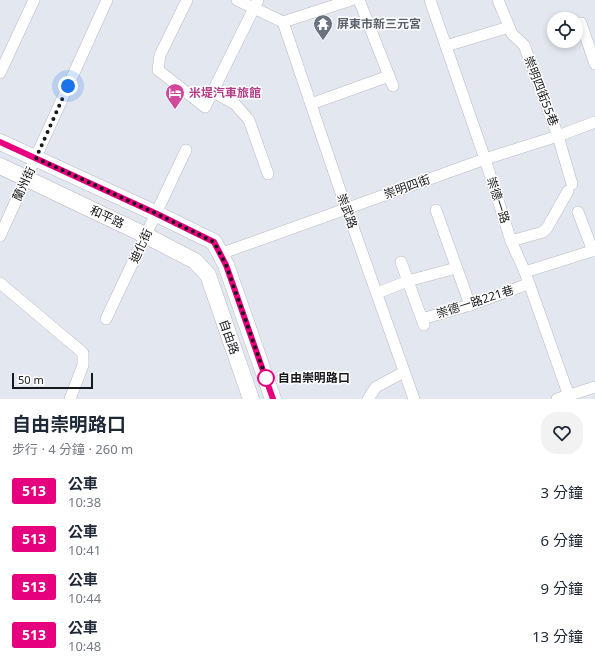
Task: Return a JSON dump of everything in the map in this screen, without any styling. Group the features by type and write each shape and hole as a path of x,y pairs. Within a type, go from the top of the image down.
{"street":[{"path":"0,73 34,0"},
{"name":"蘭州街","path":"0,236 107,0"},
{"path":"187,0 160,55 158,70 205,107 256,4"},
{"path":"237,0 256,4 283,22 350,0"},
{"path":"311,104 391,81 359,0"},
{"name":"崇德一路","path":"430,0 512,241 525,272 569,397"},
{"name":"崇明四街55巷","path":"498,0 512,34 524,45 558,136 570,188 547,228 543,232 512,241"},
{"name":"崇武路","path":"283,22 346,209 414,399"},
{"path":"446,46 509,27"},
{"path":"583,29 595,64"},
{"path":"213,92 235,104 249,120 268,174"},
{"name":"崇明四街","path":"223,259 346,209 485,158 558,136 595,122"},
{"name":"和平路","path":"0,142 155,213 214,242 223,259"},
{"name":"迪化街","path":"106,319 186,150"},
{"name":"和平路","path":"0,166 145,235 195,261 208,275"},
{"path":"436,210 470,305"},
{"path":"525,272 594,251 578,212"},
{"name":"自由路","path":"223,259 273,399"},
{"path":"401,262 408,281"},
{"path":"377,293 408,281 456,268"},
{"name":"自由路","path":"208,275 251,399"},
{"name":"崇德一路221巷","path":"408,281 423,322 528,284"},
{"path":"0,282 83,353 83,365 70,399"},
{"path":"368,399 376,387 404,372"},
{"path":"557,399 569,397 595,387"}],"bus line":[{"name":"513","path":"0,142 155,213 214,242 226,265 273,399"}],"place":[{"name":"屏東市新三元宮","path":"323,41"},
{"name":"米堤汽車旅館","path":"175,110"},
{"name":"自由崇明路口","path":"266,378"}],"route":[{"path":"68,86 36,158 214,242 226,265 266,378"}]}
